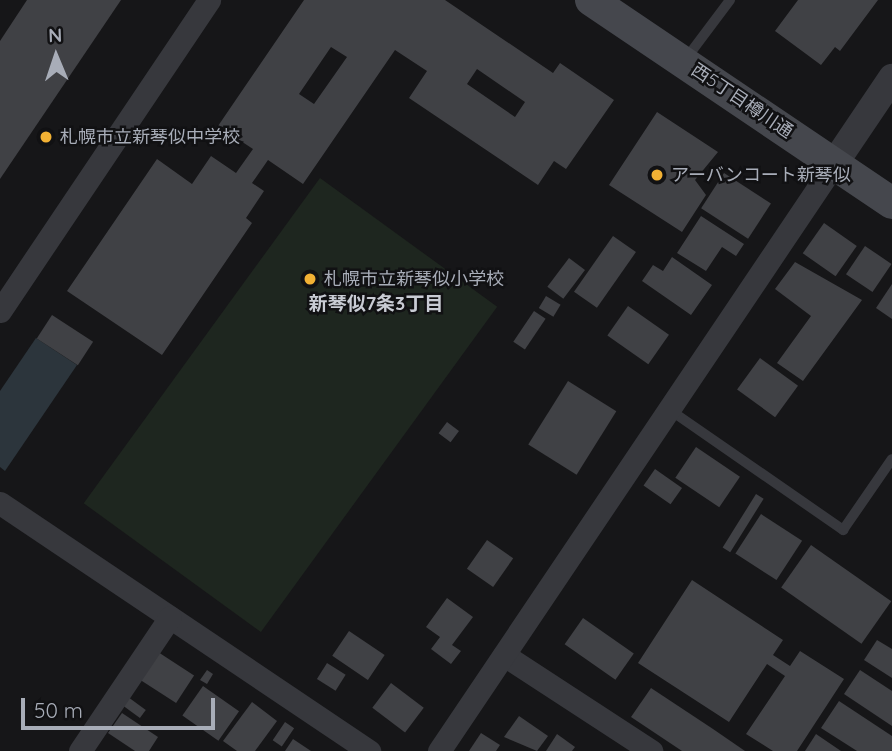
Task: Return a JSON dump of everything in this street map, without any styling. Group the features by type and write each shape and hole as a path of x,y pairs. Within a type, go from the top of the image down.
{"main road":[{"name":"西5丁目樽川通","path":"591,0 892,203"}],"street":[{"path":"0,311 209,0"},
{"path":"439,751 892,78"},
{"path":"0,503 369,751"},
{"path":"80,751 170,617"},
{"path":"504,655 651,751"}],"lane":[{"path":"683,62 730,0"},
{"path":"670,410 843,530 892,459"}],"shaded area":[{"path":"320,178 497,307 261,632 84,503"},
{"path":"36,338 77,365 5,471 0,467 0,391"}],"building":[{"path":"27,0 121,0 0,179 0,41"},
{"path":"304,0 445,0 553,73 560,63 614,100 566,169 554,161 538,185 409,98 427,71 395,50 303,184 268,160 252,183 264,191 246,218 252,223 162,355 67,291 157,159 192,184 211,156 236,173 253,149 218,126","holes":["331,47 347,57 314,104 299,94","477,69 525,102 515,117 467,84"]},
{"path":"798,0 878,0 840,51 835,47 821,65 775,31"},
{"name":"アーバンコート新琴似","path":"657,112 718,152 695,180 706,195 682,232 609,185"},
{"path":"724,173 771,203 748,239 701,208"},
{"path":"701,216 744,244 736,256 722,247 706,271 677,253"},
{"path":"824,223 857,246 836,276 803,253"},
{"path":"613,236 636,252 597,308 574,292"},
{"path":"865,246 892,264 873,292 846,274"},
{"path":"672,257 712,285 691,315 642,281 653,265 663,271"},
{"path":"569,258 585,270 563,299 547,287"},
{"path":"795,262 862,300 803,381 777,363 811,316 775,289"},
{"path":"892,284 892,319 876,308"},
{"path":"546,296 561,305 553,317 539,308"},
{"path":"628,306 669,335 648,364 607,335"},
{"path":"534,311 546,319 525,350 513,342"},
{"path":"52,315 93,342 78,365 37,338"},
{"path":"760,358 798,386 775,417 737,390"},
{"path":"568,381 616,411 577,475 528,445"},
{"path":"447,422 459,431 451,442 439,433"},
{"path":"696,447 740,477 719,507 675,478"},
{"path":"655,469 682,488 671,504 644,485"},
{"path":"756,494 764,499 730,552 723,547"},
{"path":"761,514 802,541 776,580 735,553"},
{"path":"487,540 513,558 493,587 467,569"},
{"path":"811,545 891,601 861,644 781,588"},
{"path":"692,580 783,640 773,655 790,666 800,651 844,679 797,751 773,751 746,734 785,676 767,664 729,722 638,663"},
{"path":"447,598 473,617 452,645 461,651 451,664 431,649 440,637 426,627"},
{"path":"583,618 634,654 615,680 565,644"},
{"path":"349,631 385,655 368,680 332,656"},
{"path":"877,640 892,649 892,678 864,660"},
{"path":"158,652 194,675 176,703 140,680"},
{"path":"327,663 346,675 336,691 317,679"},
{"path":"207,670 213,674 207,684 200,680"},
{"path":"860,670 892,691 892,726 844,694"},
{"path":"391,683 424,708 405,732 372,708"},
{"path":"203,686 239,711 218,741 182,715"},
{"path":"651,688 745,751 682,751 631,717"},
{"path":"128,697 146,710 140,718 122,705"},
{"path":"839,701 892,736 892,751 857,751 821,728"},
{"path":"252,702 277,721 255,751 237,751 223,741"},
{"path":"122,713 158,737 149,751 135,751 108,733"},
{"path":"519,716 548,736 537,751 504,737"},
{"path":"285,722 294,728 282,746 273,740"},
{"path":"481,733 500,745 496,751 469,751"},
{"path":"557,734 575,747 572,751 546,751"},
{"path":"816,734 841,751 805,751"},
{"path":"293,739 311,751 285,751"}],"place":[{"name":"札幌市立新琴似中学校","path":"46,137"},
{"name":"アーバンコート新琴似","path":"657,175"},
{"name":"札幌市立新琴似小学校","path":"310,279"}],"district":[{"name":"新琴似7条3丁目","path":"376,304"}]}
